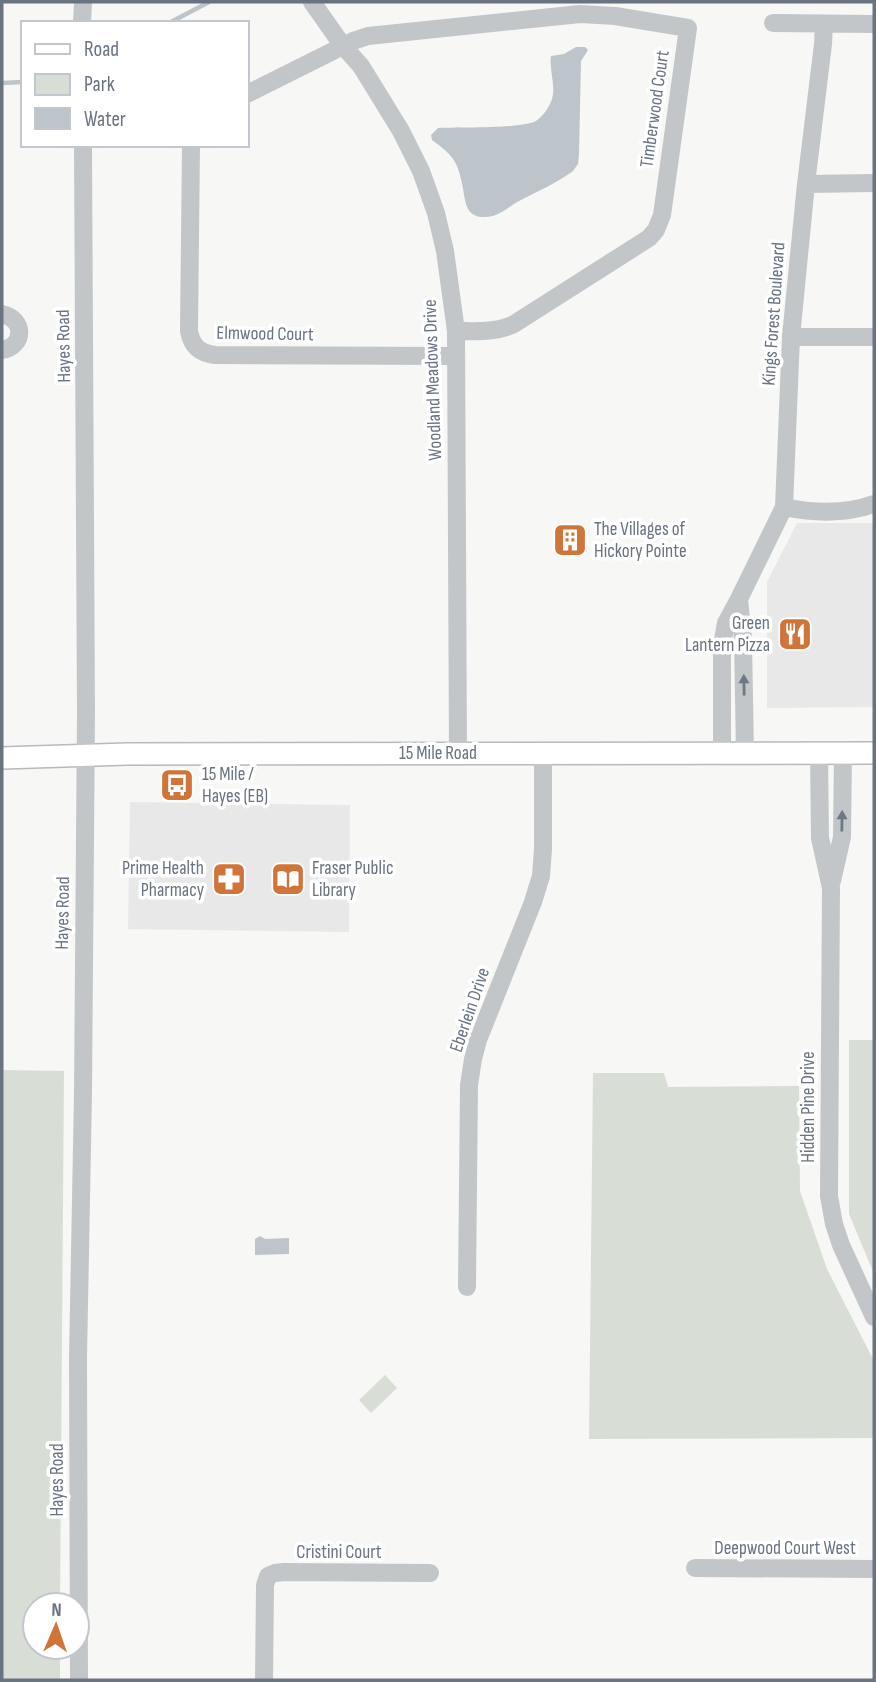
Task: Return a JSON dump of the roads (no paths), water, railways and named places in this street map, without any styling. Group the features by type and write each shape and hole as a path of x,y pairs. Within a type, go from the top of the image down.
{"main road":[{"name":"15 Mile Road","path":"2,758 127,754 874,753"}],"street":[{"path":"82,21 83,2"},
{"name":"Woodland Meadows Drive","path":"312,2 342,46 361,66 401,131 421,171 436,213 445,251 456,331 458,753"},
{"name":"Timberwood Court","path":"342,46 369,36 580,15 615,16 688,28 662,215 656,230 649,238 505,329 456,331"},
{"path":"773,23 874,24"},
{"name":"Kings Forest Boulevard","path":"722,753 722,645 726,623 784,508 791,337 824,24"},
{"path":"248,93 342,46"},
{"name":"Hayes Road","path":"79,1680 78,1346 86,756 83,147"},
{"name":"Elmwood Court","path":"191,147 189,331 191,340 200,351 215,355 455,356"},
{"path":"806,184 874,183"},
{"path":"2,314 16,322 19,334 15,344 2,350"},
{"path":"791,337 874,337"},
{"path":"784,508 847,510 874,504"},
{"path":"738,599 743,639 745,754"},
{"name":"Hidden Pine Drive","path":"819,753 820,838 831,888"},
{"name":"Hidden Pine Drive","path":"843,753 842,837 831,888 829,1196 841,1245 874,1317"},
{"name":"Eberlein Drive","path":"467,1287 469,1085 478,1040 541,876 543,754"},
{"name":"Deepwood Court West","path":"695,1568 874,1569"},
{"name":"Cristini Court","path":"264,1680 265,1585 268,1576 275,1573 430,1573"}],"water":[{"path":"576,47 585,47 588,50 581,61 578,164 561,179 497,215 476,216 466,204 457,166 450,155 432,140 431,135 438,128 504,126 536,121 546,111 552,99 551,56 564,54"},
{"path":"260,1236 265,1239 289,1238 289,1254 255,1255 255,1239"}],"waterway":[{"path":"173,21 209,2"},
{"path":"2,83 21,82"}],"place":[{"name":"The Villages of Hickory Pointe","path":"570,540"},
{"name":"Green Lantern Pizza","path":"795,634"},
{"name":"15 Mile / Hayes (EB)","path":"177,785"},
{"name":"Prime Health Pharmacy","path":"229,879"},
{"name":"Fraser Public Library","path":"288,879"}]}
